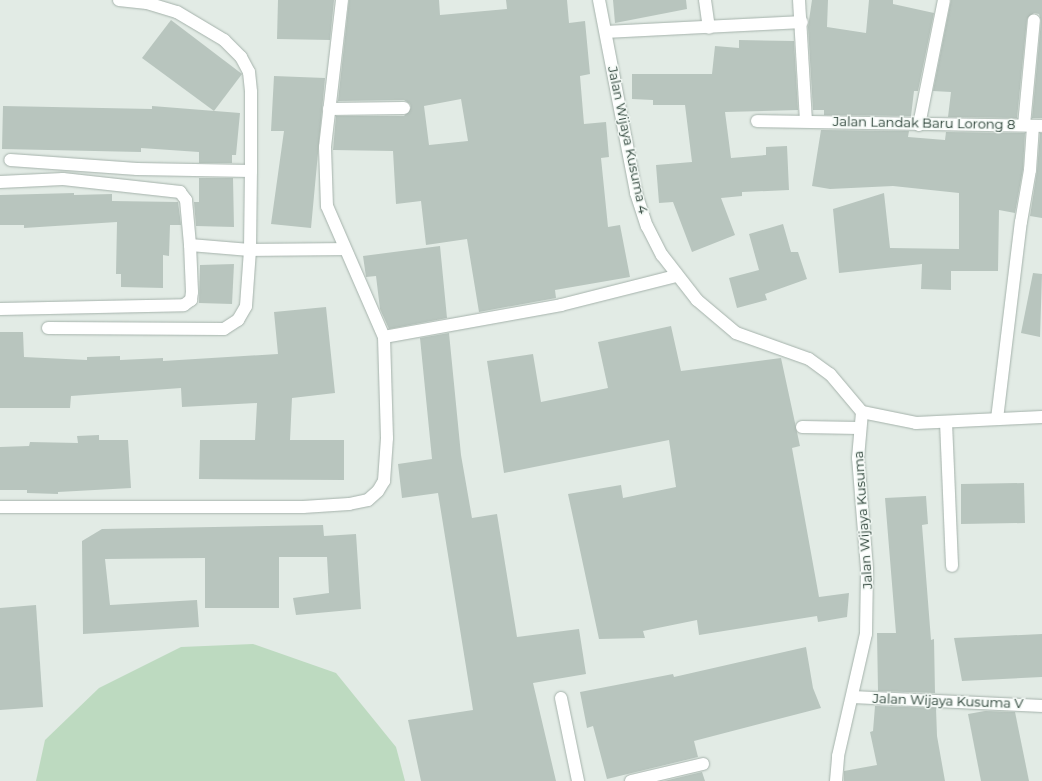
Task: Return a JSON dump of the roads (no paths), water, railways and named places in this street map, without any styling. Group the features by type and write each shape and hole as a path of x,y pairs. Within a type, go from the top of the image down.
{"street":[{"path":"48,328 224,329 238,320 246,306 250,250 251,92 249,72 241,57 224,40 177,12 147,3 120,0"},
{"path":"0,507 303,507 349,504 368,500 378,491 384,481 387,438 384,337 327,206 325,147 342,0"},
{"name":"Jalan Wijaya Kusuma 4","path":"599,0 636,193 647,226 676,276 697,300 736,333 810,359 830,374 862,412"},
{"path":"705,0 709,28"},
{"path":"799,0 802,22 801,62 806,121"},
{"path":"919,125 944,0"},
{"path":"997,419 1021,222 1030,170 1033,126 1034,20"},
{"path":"606,32 709,28 802,22"},
{"path":"329,108 404,108"},
{"name":"Jalan Landak Baru Lorong 8","path":"756,121 1033,126"},
{"path":"10,160 137,169 251,171"},
{"path":"0,182 63,179 180,192 186,200 192,292 191,300 184,305 0,308"},
{"path":"190,245 250,250 345,249"},
{"path":"384,337 561,305 676,276"},
{"path":"862,412 916,423 1042,417"},
{"name":"Jalan Wijaya Kusuma","path":"836,781 838,756 864,653 868,597 859,498 859,428 862,412"},
{"path":"946,422 952,566"},
{"path":"802,427 859,428"},
{"name":"Jalan Wijaya Kusuma V","path":"853,696 1042,706"},
{"path":"561,698 578,781"},
{"path":"631,781 703,764"}]}
